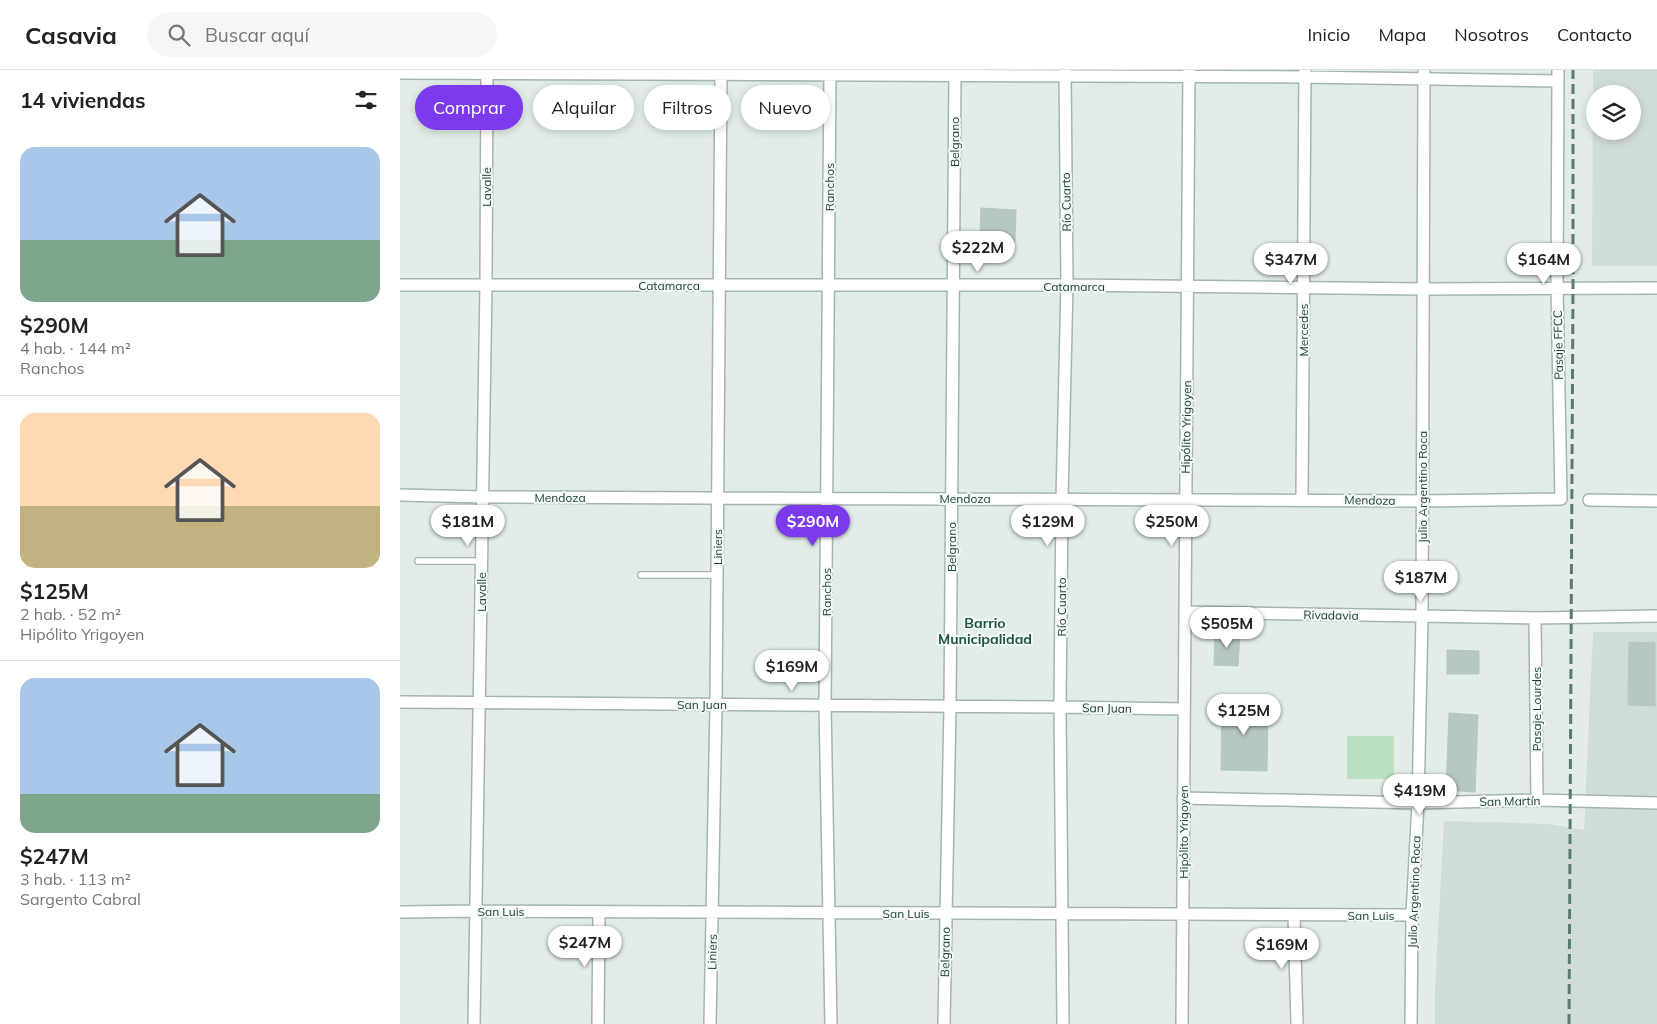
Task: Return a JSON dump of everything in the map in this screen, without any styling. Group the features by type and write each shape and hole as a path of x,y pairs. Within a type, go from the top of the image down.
{"street":[{"name":"Lavalle","path":"474,1024 486,285 487,72"},
{"name":"Liniers","path":"710,1024 716,704 721,72"},
{"path":"400,73 830,72 1558,75"},
{"name":"Ranchos","path":"830,72 825,705 831,1024"},
{"name":"Belgrano","path":"944,1024 950,706 955,73"},
{"name":"Río Cuarto","path":"1063,1024 1060,707 1067,285 1065,73"},
{"name":"Hipólito Yrigoyen","path":"1182,1024 1189,73"},
{"name":"Mercedes","path":"1302,500 1305,73"},
{"name":"Julio Argentino Roca","path":"1411,1024 1412,915 1418,803 1422,616 1424,75"},
{"name":"Pasaje FFCC","path":"1558,75 1557,288 1561,499"},
{"name":"Catamarca","path":"400,285 1067,285 1423,289 1657,288"},
{"name":"Mendoza","path":"400,495 482,497 1422,501 1561,499"},
{"path":"1589,500 1657,501"},
{"name":"Rivadavia","path":"1184,612 1536,618 1657,616"},
{"name":"Pasaje Lourdes","path":"1536,618 1537,800"},
{"name":"San Juan","path":"400,702 1060,707 1184,710"},
{"name":"San Martín","path":"1183,798 1418,803 1537,800 1657,803"},
{"name":"San Luis","path":"400,912 1412,915"},
{"path":"598,1024 599,912"},
{"path":"1294,915 1297,1024"}],"lane":[{"path":"418,561 481,561"},
{"path":"642,574 717,575"}],"shaded area":[{"path":"1593,70 1657,70 1657,266 1592,266 1593,140 1641,140 1641,85 1593,85"},
{"path":"1593,632 1657,632 1657,1024 1435,1024 1435,988 1444,821 1549,824 1584,830"}],"green space":[{"path":"1347,736 1394,736 1394,779 1347,779"}],"building":[{"path":"981,208 1016,210 1015,242 988,241 988,231 980,231"},
{"path":"1215,633 1240,634 1238,666 1214,665"},
{"path":"1629,642 1655,643 1655,706 1628,705"},
{"path":"1447,650 1479,651 1479,674 1447,674"},
{"path":"1222,701 1268,702 1267,771 1221,770"},
{"path":"1449,713 1478,715 1475,792 1446,790"}],"railway":[{"path":"1569,1024 1573,70"}],"district":[{"name":"Barrio Municipalidad","path":"985,632"}]}
